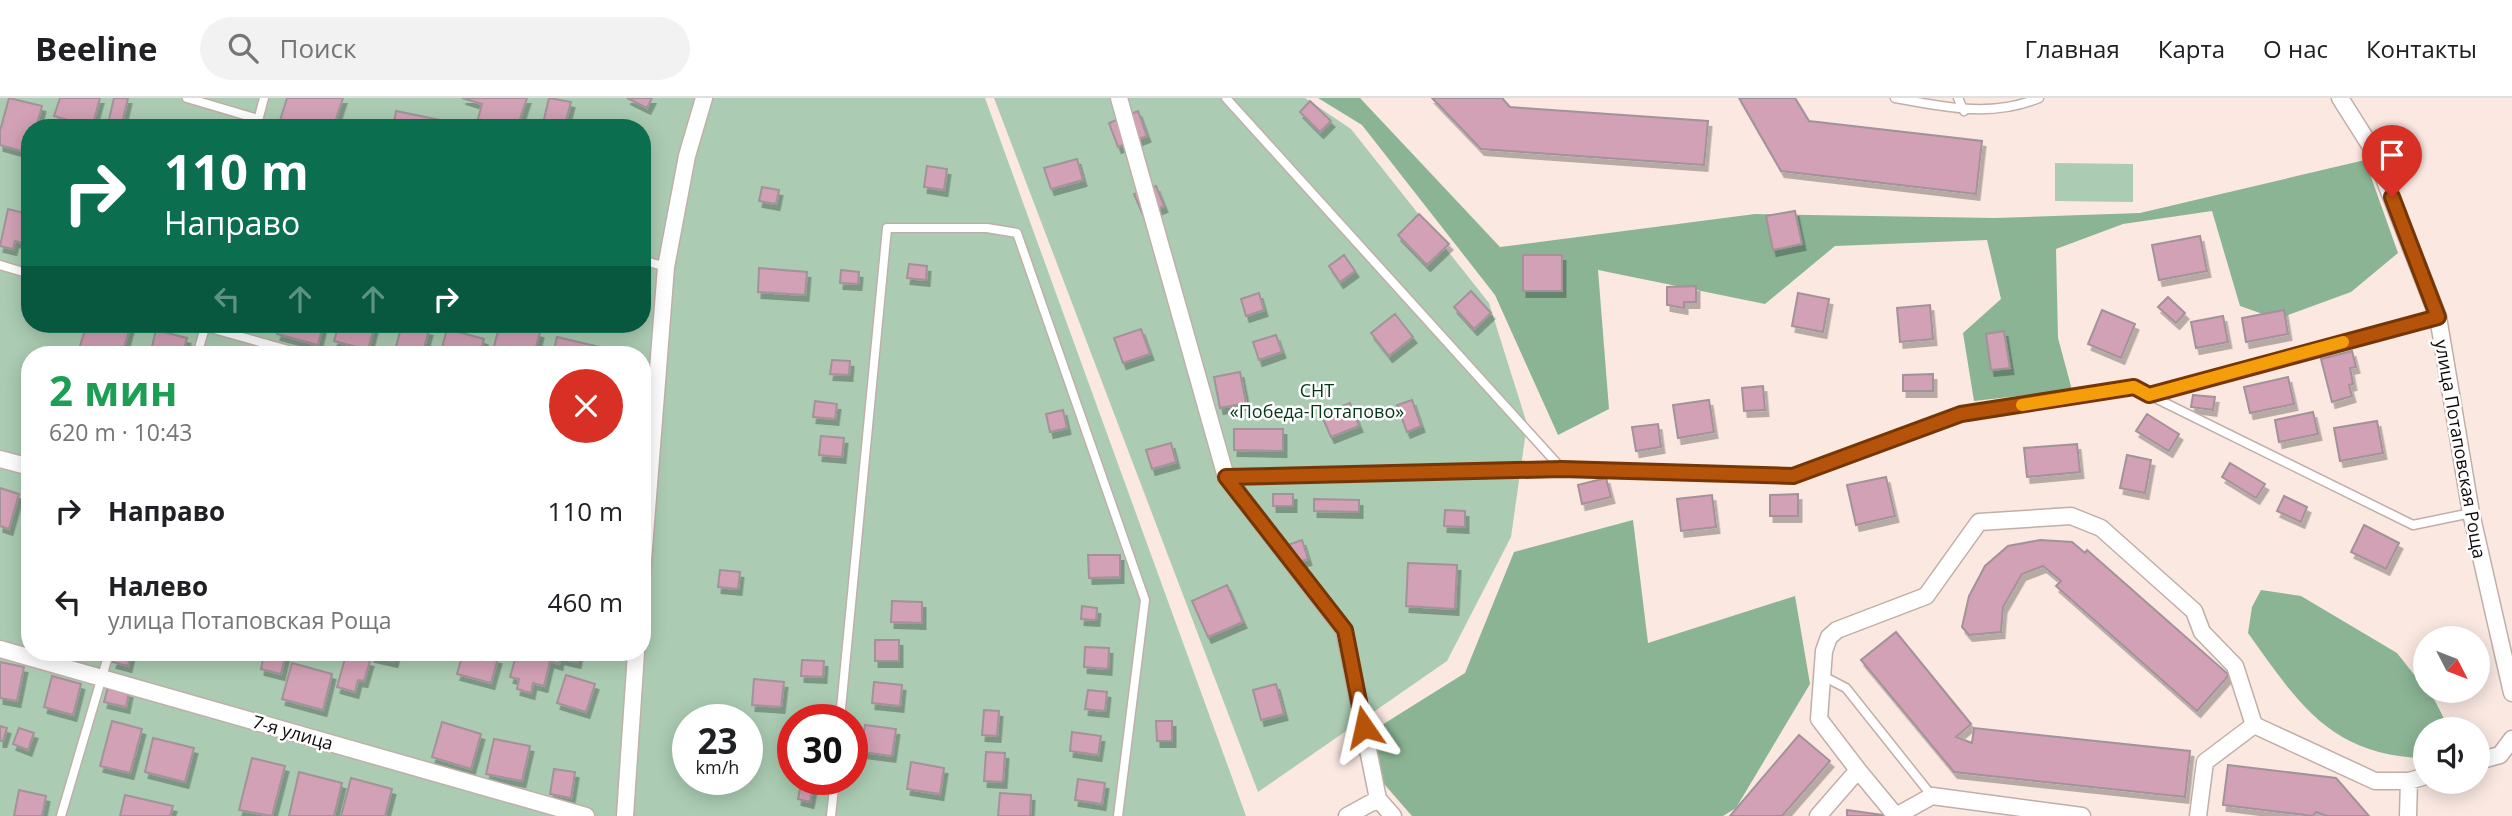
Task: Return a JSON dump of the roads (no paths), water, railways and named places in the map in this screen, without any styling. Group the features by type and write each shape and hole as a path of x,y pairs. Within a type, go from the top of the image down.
{"street":[{"path":"651,414 666,267 687,156 704,98"},
{"path":"1119,98 1226,477 1345,630 1378,799 1393,816"},
{"name":"улица Потаповская Роща","path":"2340,98 2373,150 2438,317 2471,513 2512,693"},
{"path":"0,459 21,465"},
{"path":"2082,816 1933,796 1913,812 1896,816 1818,719 1826,643 1833,632 1926,596 1979,522 2071,516 2090,521 2194,611 2202,632 2235,666 2254,726 2375,781 2413,780"},
{"name":"7-я улица","path":"0,649 21,655"},
{"name":"7-я улица","path":"42,661 586,816"},
{"path":"625,816 635,661"},
{"path":"2198,816 2205,762 2254,726"},
{"path":"2490,758 2500,755 2512,738"},
{"path":"1818,816 1858,770"},
{"path":"2408,816 2409,781"},
{"path":"1347,816 1378,799"}],"lane":[{"path":"187,98 246,119"},
{"path":"258,119 264,98"},
{"path":"1226,98 1562,469"},
{"path":"1895,98 1964,111 2018,107 2039,98"},
{"path":"1958,98 1964,111"},
{"path":"842,704 887,228 987,229 1017,233 1145,600 1118,816"},
{"path":"651,263 666,267"},
{"path":"0,265 21,271"},
{"path":"2134,387 2149,395 2438,317"},
{"path":"230,333 275,346"},
{"path":"1226,477 1562,469 1793,476 1961,414 2134,387 2413,525 2471,513"},
{"path":"61,816 107,661"},
{"path":"1821,675 1846,688 1933,796"},
{"path":"831,816 833,795"}],"park label":[{"name":"СНТ «Победа-Потапово»","path":"1317,400"}]}
